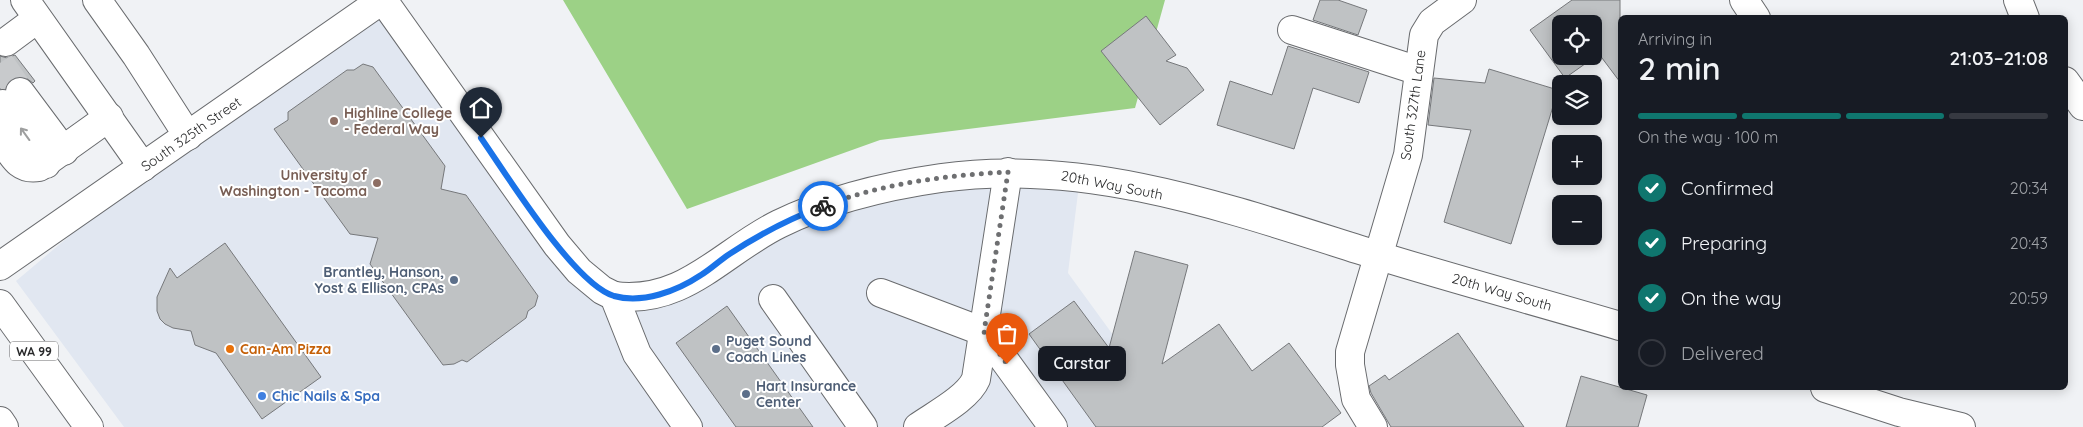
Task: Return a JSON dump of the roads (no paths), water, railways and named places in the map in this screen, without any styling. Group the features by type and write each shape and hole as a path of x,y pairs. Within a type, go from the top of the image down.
{"street":[{"path":"96,0 136,55 188,136"},
{"path":"382,0 557,245 584,276 614,296 637,354 688,427"},
{"name":"South 325th Street","path":"0,266 144,168 382,0"},
{"name":"South 327th Lane","path":"1373,427 1357,402 1350,356 1408,155 1426,29 1437,18 1462,0"},
{"path":"1744,0 1754,15"},
{"path":"2018,0 2024,15"},
{"path":"6,42 31,9 144,168"},
{"path":"1292,30 1419,71"},
{"path":"2068,85 2083,106"},
{"path":"12,98 55,158"},
{"path":"0,137 21,166 34,168 55,158 109,117"},
{"path":"918,427 965,393 973,385 977,374 1008,172"},
{"name":"20th Way South","path":"614,296 630,298 647,297 669,292 702,275 727,256 777,225 839,200 906,184 976,174 1008,172 1080,177 1234,210 1378,255 1618,325"},
{"path":"881,293 984,332 1053,427"},
{"path":"772,299 863,427"},
{"name":"WA 99","path":"0,304 89,427"},
{"path":"1830,390 1899,412 1961,427"},
{"path":"0,421 4,427"}],"tunnel":[{"path":"0,63 20,92"}],"place":[{"name":"Highline College - Federal Way","path":"334,121"},
{"name":"University of Washington - Tacoma","path":"377,183"},
{"name":"Brantley, Hanson, Yost & Ellison, CPAs","path":"454,280"},
{"name":"Can-Am Pizza","path":"230,349"},
{"name":"Puget Sound Coach Lines","path":"716,349"},
{"name":"Carstar","path":"1007,364"},
{"name":"Hart Insurance Center","path":"746,394"},
{"name":"Chic Nails & Spa","path":"262,396"}]}
